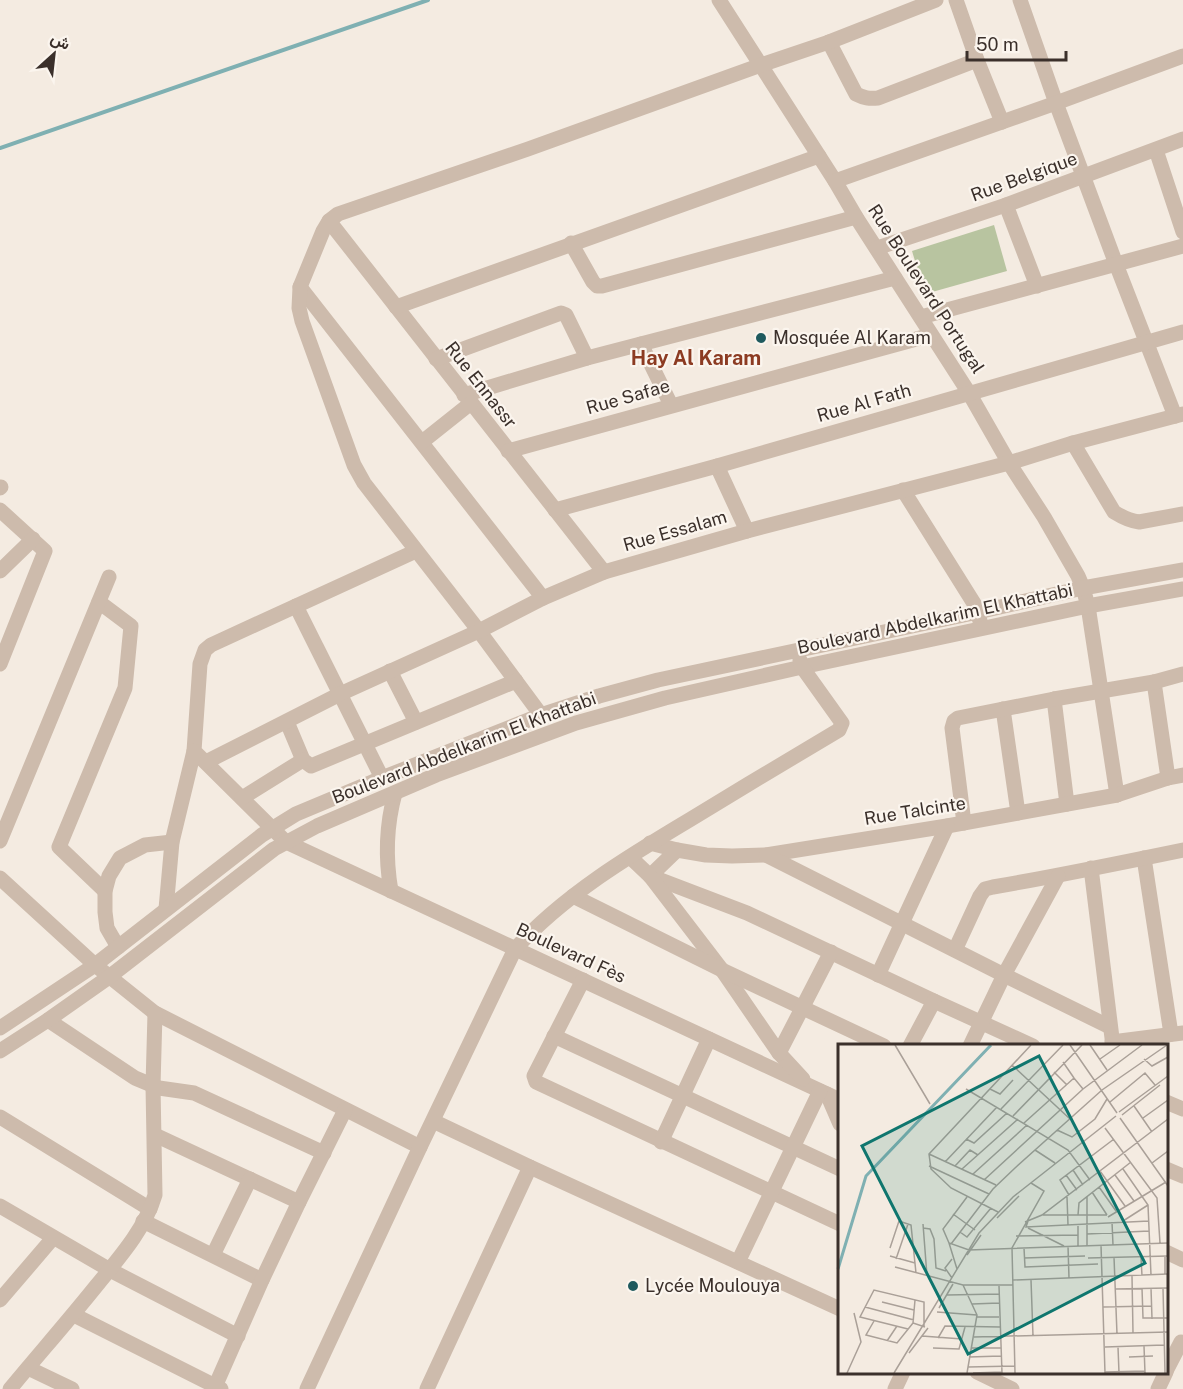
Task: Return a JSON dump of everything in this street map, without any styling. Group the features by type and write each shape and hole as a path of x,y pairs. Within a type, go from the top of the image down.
{"street":[{"name":"Rue Boulevard Portugal","path":"720,0 969,393 1044,517 1083,588 1088,606 1117,795"},
{"path":"541,716 479,631 375,498 354,465 299,308 300,288 323,231 329,221 338,214 829,42 936,0"},
{"path":"956,0 1002,122"},
{"path":"1020,0 1116,264 1179,415"},
{"path":"829,42 856,94 871,99 977,60"},
{"path":"835,181 1183,56"},
{"name":"Rue Belgique","path":"877,248 1183,140"},
{"path":"1156,150 1183,232"},
{"path":"396,307 819,156"},
{"path":"1006,204 1037,286"},
{"path":"571,243 593,282 597,286 602,286 856,217"},
{"name":"Rue Ennassr","path":"329,221 604,572"},
{"path":"921,317 1183,246"},
{"path":"422,442 468,399 588,358 895,278"},
{"path":"300,288 543,598"},
{"path":"436,359 561,313 566,315 588,358"},
{"name":"Rue Al Fath","path":"555,510 717,466 1183,332"},
{"name":"Rue Safae","path":"508,450 932,335"},
{"path":"641,344 671,405"},
{"name":"Rue Essalam","path":"206,762 340,694 479,631 543,598 604,572 747,531 1179,415"},
{"path":"1073,443 1114,512 1123,518 1138,522 1183,514"},
{"path":"717,466 747,531"},
{"path":"903,490 971,599 978,612 982,628"},
{"path":"0,510 45,551 0,664"},
{"path":"0,571 33,539"},
{"path":"166,909 172,842 194,751 200,664 206,650 211,645 416,551"},
{"name":"Boulevard Abdelkarim El Khattabi","path":"0,1028 94,965 272,829 309,808 541,716 639,685 1083,588 1183,570"},
{"path":"0,841 109,577"},
{"name":"Boulevard Abdelkarim El Khattabi","path":"0,1051 109,977 262,858 286,842 317,826 436,775 547,733 665,698 982,628 1183,589"},
{"path":"99,602 131,626 125,688 59,847 105,891"},
{"path":"296,606 382,778"},
{"path":"308,1389 515,949 534,929 573,896 650,843 842,727 842,723 802,667 796,651"},
{"path":"390,671 416,722"},
{"path":"964,823 952,724 958,718 1154,682 1183,674"},
{"path":"287,722 303,760 311,766 516,681"},
{"path":"1154,682 1176,777"},
{"path":"1054,699 1067,804"},
{"path":"1003,709 1018,813"},
{"name":"Boulevard Fès","path":"194,751 286,842 824,1093"},
{"path":"242,798 303,760"},
{"name":"Rue Talcinte","path":"650,843 706,855 766,855 947,826 1117,795 1176,777"},
{"path":"391,891 387,866 387,841 395,793"},
{"path":"878,975 947,826"},
{"path":"118,947 107,928 105,891 109,876 120,858 146,845 172,842"},
{"path":"650,876 677,850"},
{"path":"955,950 980,896 986,889 1183,850"},
{"path":"766,855 1004,975 1112,1038 1177,1034 1144,858"},
{"path":"630,857 650,876 722,970 779,1053 824,1093 838,1120"},
{"path":"1091,868 1112,1038"},
{"path":"650,876 747,913 1028,1044"},
{"path":"971,1044 1004,975 1058,876"},
{"path":"0,878 94,965 156,1013 420,1147"},
{"path":"573,896 722,970 880,1044"},
{"path":"779,1053 831,952"},
{"path":"583,980 534,1076 536,1082 838,1223"},
{"path":"911,1044 934,1001"},
{"path":"10,1389 110,1270 133,1239 155,1195 153,1086 156,1013"},
{"path":"48,1020 135,1078 153,1086 194,1093 324,1153"},
{"path":"554,1036 838,1168"},
{"path":"661,1142 709,1039"},
{"path":"738,1262 792,1148 824,1093"},
{"path":"74,1315 217,1388 262,1280 345,1110"},
{"path":"0,1117 147,1215 213,1255 262,1280"},
{"path":"433,1121 838,1308"},
{"path":"155,1135 299,1202"},
{"path":"426,1389 530,1167"},
{"path":"1168,1169 1183,1176"},
{"path":"213,1255 250,1179"},
{"path":"0,1206 110,1270 238,1336"},
{"path":"2,1296 53,1238"},
{"path":"1168,1252 1183,1260"},
{"path":"1168,1366 1177,1340"},
{"path":"28,1368 72,1389"},
{"path":"895,1389 902,1374"},
{"path":"1158,1389 1165,1374"},
{"path":"983,1378 1012,1389"}],"green space":[{"path":"994,225 1007,271 925,294 912,251"}],"waterway":[{"path":"0,148 428,0"}],"place":[{"name":"Mosquée Al Karam","path":"761,338"},
{"name":"Lycée Moulouya","path":"633,1286"}],"district":[{"name":"Hay Al Karam","path":"696,358"}]}
